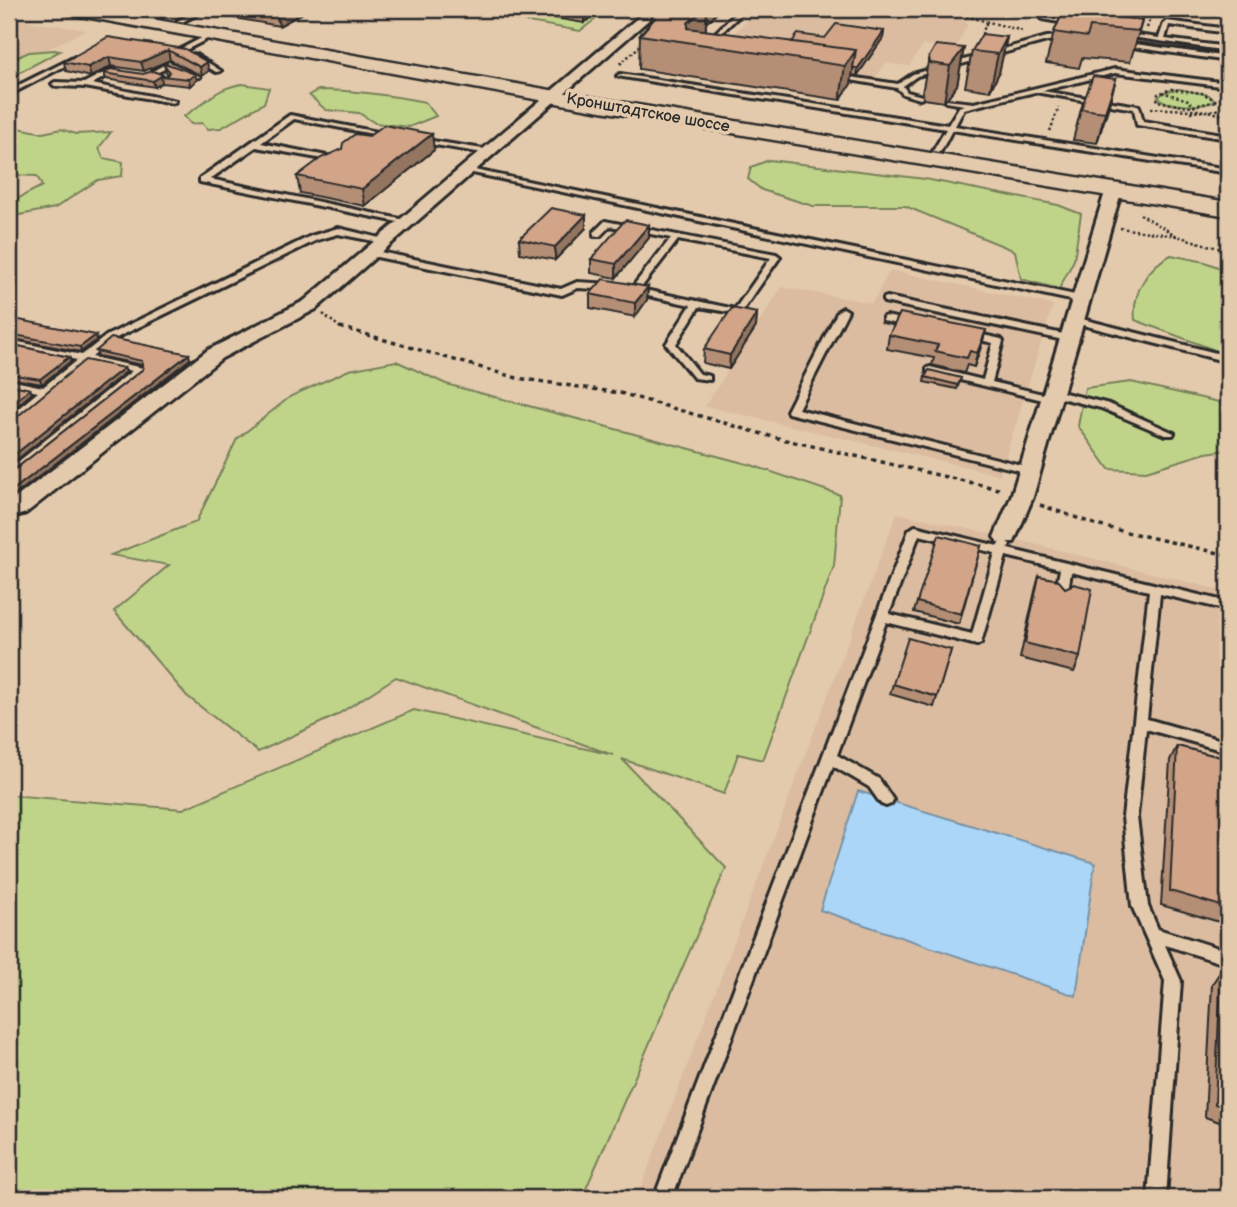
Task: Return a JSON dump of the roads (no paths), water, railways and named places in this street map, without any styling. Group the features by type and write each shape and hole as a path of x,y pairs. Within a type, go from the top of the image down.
{"main road":[{"name":"Кронштадтское шоссе","path":"69,9 1228,209"},
{"name":"Кронштадтское шоссе","path":"108,9 147,13 559,92 1228,197"}],"street":[{"path":"9,512 18,509 215,354 310,304 652,15"},
{"path":"1004,543 1022,497 1114,189"}],"lane":[{"path":"180,21 204,9"},
{"path":"700,51 743,9"},
{"path":"1048,9 1044,18 1076,22 1078,29"},
{"path":"1161,40 1167,23 1228,31"},
{"path":"712,28 722,29"},
{"path":"1164,31 1228,40"},
{"path":"178,52 213,34"},
{"path":"1114,34 1228,48"},
{"path":"713,38 726,40"},
{"path":"899,86 915,75 1047,39 1082,39"},
{"path":"1106,42 1228,59"},
{"path":"166,50 190,54 218,71"},
{"path":"9,93 87,52"},
{"path":"145,76 169,64 197,77"},
{"path":"85,85 111,71 133,75"},
{"path":"156,71 166,78"},
{"path":"937,151 961,108 1115,71 1228,85"},
{"path":"620,76 949,128 1201,163 1228,171"},
{"path":"832,76 899,86 905,93 920,97"},
{"path":"55,84 85,85 173,101"},
{"path":"1030,91 1137,107 1140,123 1204,137 1228,137"},
{"path":"961,108 947,101 974,104"},
{"path":"405,222 204,180 293,117 489,152"},
{"path":"254,145 340,161 326,172"},
{"path":"468,170 1080,299"},
{"path":"9,421 109,338 322,234 338,231 377,246 562,292 577,285 634,290 737,312 776,257 608,223 597,234"},
{"path":"634,290 676,237"},
{"path":"887,300 1071,329 1228,359"},
{"path":"697,303 671,344 697,376 707,378"},
{"path":"843,311 792,411 1029,470"},
{"path":"886,319 923,326"},
{"path":"961,333 998,341 988,384"},
{"path":"9,342 140,370 9,474"},
{"path":"930,370 1105,406 1169,433"},
{"path":"9,383 46,391"},
{"path":"663,1198 915,530 1004,543 1066,566 1228,606"},
{"path":"883,617 977,640 1004,543"},
{"path":"1061,597 1066,566"},
{"path":"1155,588 1130,817 1140,906 1173,981 1157,1198"},
{"path":"1140,722 1228,747"},
{"path":"830,757 874,783 886,800"},
{"path":"1152,934 1228,958"}],"water":[{"path":"858,791 1095,863 1076,996 820,910"}]}
